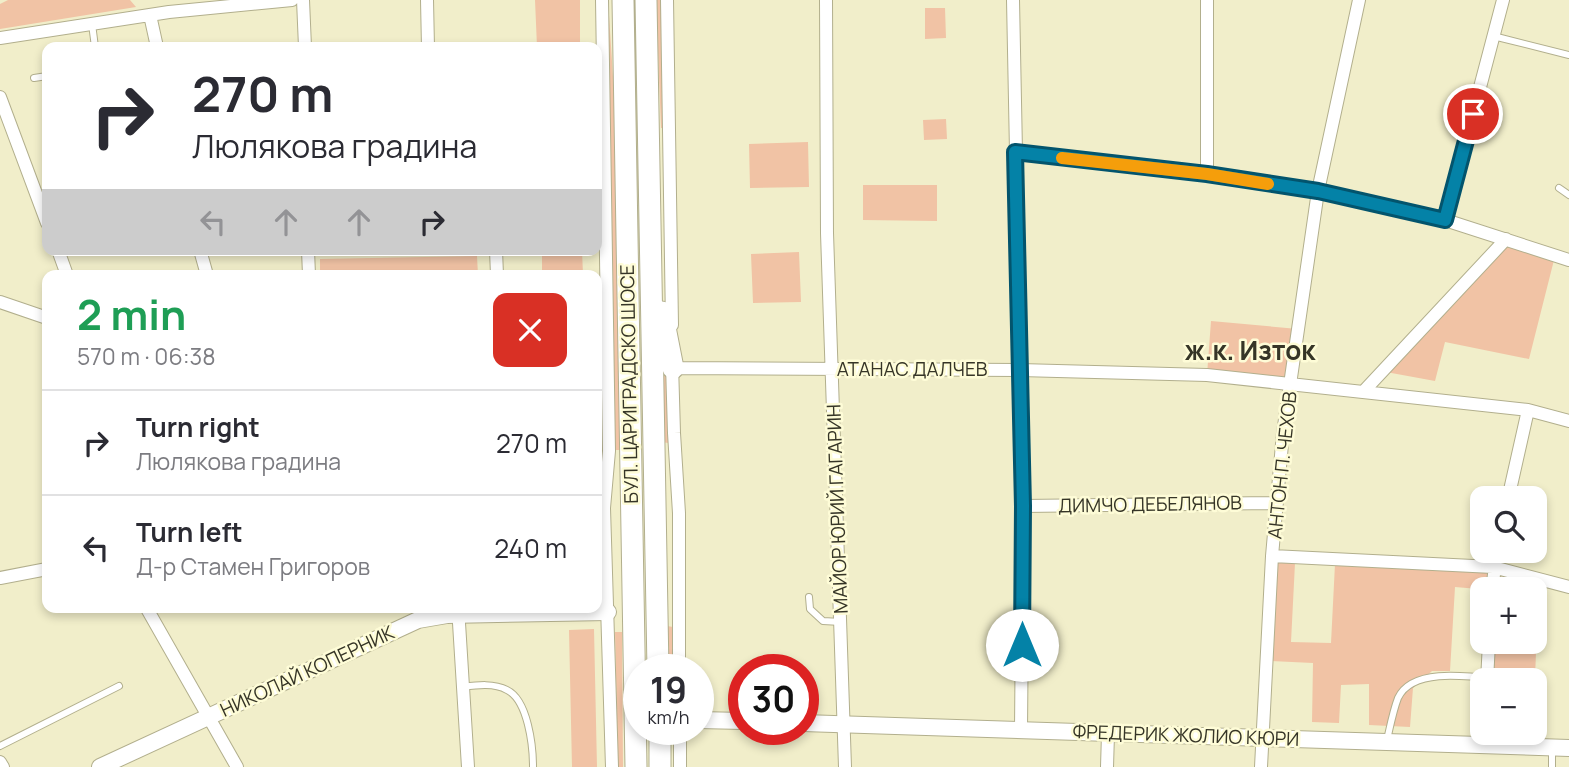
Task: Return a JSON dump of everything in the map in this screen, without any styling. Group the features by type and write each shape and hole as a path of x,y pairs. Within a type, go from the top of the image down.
{"highway":[{"name":"БУЛ. ЦАРИГРАДСКО ШОСЕ","path":"646,0 658,654"},
{"name":"БУЛ. ЦАРИГРАДСКО ШОСЕ","path":"623,2 636,767"},
{"path":"651,250 673,368"},
{"path":"660,745 660,767"}],"street":[{"path":"0,38 150,15 292,0"},
{"path":"303,0 304,42"},
{"path":"427,0 428,42"},
{"name":"БУЛ. ЦАРИГРАДСКО ШОСЕ","path":"601,0 602,42"},
{"path":"667,0 674,433 680,513 679,654"},
{"name":"МАЙОР ЮРИЙ ГАГАРИН","path":"826,0 827,233 845,767"},
{"path":"1013,0 1023,506 1021,729"},
{"path":"1207,174 1208,0"},
{"name":"АНТОН П. ЧЕХОВ","path":"1261,767 1272,556 1290,384 1318,191 1359,0"},
{"path":"1445,220 1503,0"},
{"path":"150,15 156,42"},
{"name":"БУЛ. ЦАРИГРАДСКО ШОСЕ","path":"602,64 608,451 604,508 612,767"},
{"path":"0,97 42,210"},
{"path":"1015,152 1207,174 1318,191 1445,220 1569,260"},
{"path":"1363,392 1506,239"},
{"path":"0,302 42,316"},
{"name":"АТАНАС ДАЛЧЕВ","path":"673,368 1020,370 1207,375 1528,410 1569,421"},
{"path":"1511,486 1528,410"},
{"name":"ДИМЧО ДЕБЕЛЯНОВ","path":"1023,506 1277,503"},
{"path":"1272,556 1493,567 1569,587"},
{"path":"1493,577 1494,563"},
{"path":"0,578 42,570"},
{"name":"НИКОЛАЙ КОПЕРНИК","path":"602,612 608,612"},
{"path":"149,613 237,767"},
{"name":"НИКОЛАЙ КОПЕРНИК","path":"100,767 418,620 449,613"},
{"path":"458,613 468,767"},
{"name":"ФРЕДЕРИК ЖОЛИО КЮРИ","path":"819,723 1261,739 1386,742 1470,740"},
{"path":"1107,767 1108,734"},
{"path":"680,745 680,767"},
{"name":"ФРЕДЕРИК ЖОЛИО КЮРИ","path":"1530,745 1569,748"},
{"path":"0,762 3,767"}],"lane":[{"path":"92,24 94,42"},
{"path":"1493,36 1569,55"},
{"path":"34,78 42,77"},
{"path":"1559,188 1569,195"},
{"path":"809,597 810,609 823,621 841,622"},
{"path":"1386,742 1398,699 1409,685 1433,676 1470,679"},
{"path":"0,746 119,686"},
{"path":"461,687 496,686 510,691 521,706 528,727 533,745 533,767"},
{"path":"1552,748 1552,767"}],"shaded area":[{"path":"8,0 130,0 136,7 0,29 0,4"},
{"path":"535,0 580,0 580,42 537,42"},
{"path":"608,0 616,123 620,450 613,450"},
{"path":"656,0 661,0 665,128 661,128"},
{"path":"925,8 945,8 946,38 925,39"},
{"path":"946,119 947,139 924,140 923,120"},
{"path":"808,142 809,187 750,188 749,144"},
{"path":"863,185 937,185 937,221 863,220"},
{"path":"1507,245 1554,260 1529,359 1445,342 1435,381 1386,372"},
{"path":"799,252 801,302 753,303 751,254"},
{"path":"477,256 478,270 320,270 320,259"},
{"path":"542,256 582,256 583,270 542,270"},
{"path":"1211,321 1298,329 1290,384 1207,375"},
{"path":"661,361 668,375 668,443 662,442"},
{"path":"1277,563 1295,563 1291,642 1331,643 1335,564 1491,570 1491,577 1470,577 1470,588 1455,587 1450,671 1432,671 1413,688 1410,727 1369,725 1369,684 1341,685 1339,723 1312,722 1313,663 1271,661"},
{"path":"667,626 673,627 673,654 667,654"},
{"path":"594,629 597,767 572,767 569,630"},
{"path":"615,632 622,632 623,767 618,767"},
{"path":"1492,654 1536,654 1535,668 1491,668"}],"slow traffic":[{"path":"1062,158 1207,174 1268,184"}],"district":[{"name":"ж.к. Изток","path":"1250,350"}],"route":[{"path":"1022,645 1023,506 1015,152 1207,174 1318,191 1445,220 1473,114"}]}
